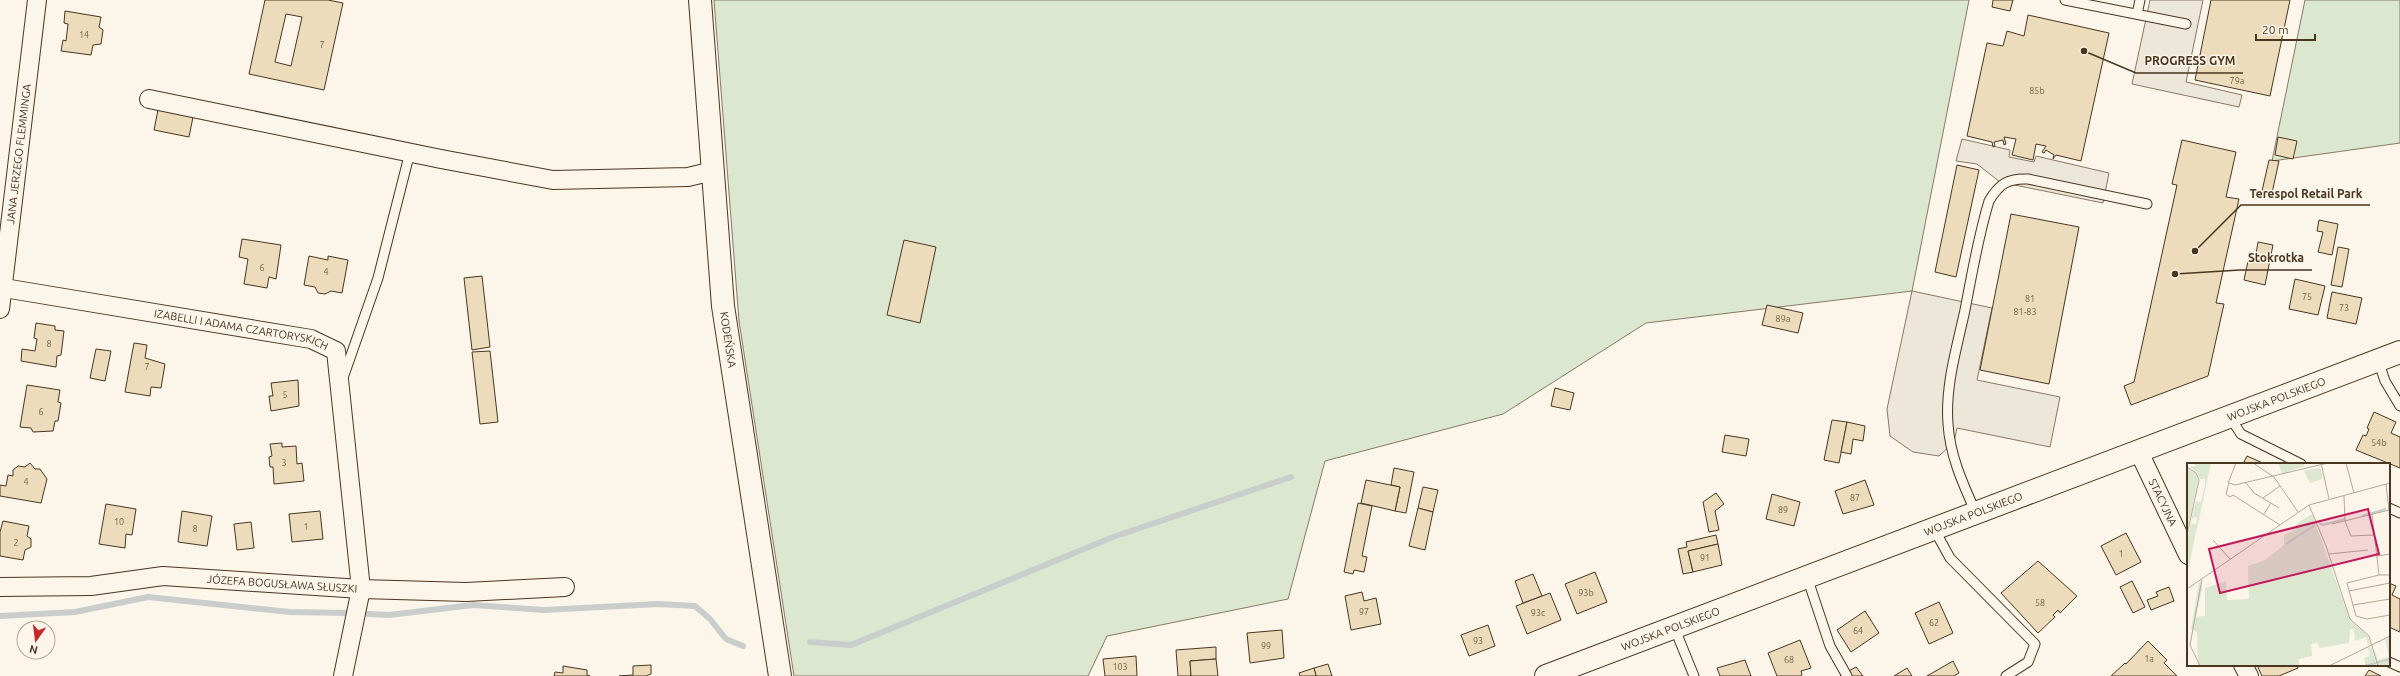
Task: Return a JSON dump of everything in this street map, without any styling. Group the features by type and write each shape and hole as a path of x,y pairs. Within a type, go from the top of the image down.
{"main road":[{"name":"KODEŃSKA","path":"700,0 714,171 720,271 729,350 780,676"},
{"name":"WOJSKA POLSKIEGO","path":"1546,676 2138,450 2400,352"}],"street":[{"name":"JANA JERZEGO FLEMMINGA","path":"0,308 4,288 37,0"},
{"path":"149,99 553,180 688,177 714,171"},
{"name":"IZABELLI I ADAMA CZARTORYSKICH","path":"4,288 311,338 336,351 361,589 343,676"},
{"name":"STACYJNA","path":"2138,450 2186,546"},
{"name":"JÓZEFA BOGUSŁAWA SŁUSZKI","path":"0,587 91,586 163,576 361,589 466,592 565,587"},
{"path":"2244,666 2249,676"}],"lane":[{"path":"2065,0 2186,24"},
{"path":"2138,14 2140,0"},
{"path":"340,387 378,278 410,152"},
{"path":"1976,513 1957,471 1948,431 1947,407 1951,374 1989,201 1996,190 2005,181 2017,178 2147,204"},
{"path":"2378,360 2385,381 2400,406"},
{"path":"2229,416 2241,434 2299,463"},
{"path":"2390,508 2400,513"},
{"path":"1934,529 1950,558 2035,644 2028,662 2006,676"},
{"path":"1807,577 1830,646 1846,676"},
{"path":"1674,627 1694,676"},
{"path":"2390,662 2400,667"}],"green space":[{"path":"714,0 1969,0 1912,291 1646,323 1503,414 1325,461 1288,599 1107,636 1088,676 794,676 739,321"},
{"path":"2305,0 2400,0 2400,143 2272,161"}],"shaded area":[{"path":"2150,0 2203,0 2186,82 2242,95 2239,107 2132,84"},
{"path":"1962,139 2010,150 2009,157 2034,162 2036,156 2109,173 2103,203 2000,182 1977,164 1956,161"},
{"path":"1912,291 1992,308 1977,380 2060,397 2050,447 1957,428 1954,442 1939,456 1913,452 1890,436 1887,409"}],"building":[{"path":"265,0 328,0 343,3 324,90 249,74","holes":["286,14 302,17 291,66 275,62"]},
{"path":"1993,0 2013,0 2010,11 1992,7"},
{"path":"2211,0 2290,0 2270,96 2195,80"},
{"path":"65,11 101,17 99,27 103,30 101,44 93,45 91,55 61,51 63,40 66,41 68,24 64,23"},
{"path":"2028,15 2109,33 2081,161 2056,155 2053,159 2054,155 2046,150 2044,153 2042,152 2046,146 2036,144 2033,160 2012,155 2016,139 2004,137 2006,144 2004,145 2003,140 1994,142 1995,146 1993,147 1992,142 1967,136 1987,43 2003,46 2007,31 2024,36"},
{"path":"159,105 194,112 189,137 154,130"},
{"path":"2278,137 2297,141 2293,159 2275,155"},
{"path":"2182,140 2236,152 2226,197 2239,199 2216,303 2224,304 2208,376 2131,405 2124,386 2134,382 2177,185 2172,184"},
{"path":"2269,160 2279,161 2272,193 2262,191"},
{"path":"1957,165 1979,170 1956,277 1935,272"},
{"path":"2011,214 2079,227 2049,384 1980,370"},
{"path":"2319,220 2338,224 2332,255 2318,252 2323,232 2317,231"},
{"path":"242,239 281,245 276,279 269,277 267,288 244,284 248,259 239,257"},
{"path":"904,240 936,247 920,323 887,315"},
{"path":"2258,242 2273,245 2265,285 2244,280 2250,252 2256,254"},
{"path":"2338,247 2349,249 2342,287 2331,285"},
{"path":"309,256 328,260 328,256 348,260 342,293 331,291 325,294 318,293 315,287 304,285"},
{"path":"482,276 490,347 472,350 464,278"},
{"path":"2295,279 2325,286 2318,315 2289,309"},
{"path":"2332,292 2362,298 2356,324 2327,318"},
{"path":"1767,305 1803,313 1798,333 1762,325"},
{"path":"36,323 55,326 55,330 64,331 61,355 57,356 56,367 21,361 22,349 35,351 37,339 34,338"},
{"path":"134,343 147,345 145,358 165,364 161,388 151,387 150,396 125,392"},
{"path":"96,349 111,351 105,381 90,378"},
{"path":"490,351 498,422 480,424 472,352"},
{"path":"298,380 299,406 271,411 269,396 273,396 271,383"},
{"path":"27,385 60,390 58,402 61,403 58,421 55,421 53,431 33,432 31,428 20,427"},
{"path":"1555,388 1574,393 1570,410 1551,406"},
{"path":"2374,412 2396,422 2391,433 2400,437 2400,468 2356,450 2363,435 2366,436 2369,429 2367,428"},
{"path":"1832,420 1847,422 1839,463 1824,460"},
{"path":"1847,422 1865,426 1863,441 1853,439 1851,454 1841,452"},
{"path":"1725,435 1749,439 1746,456 1722,452"},
{"path":"282,443 282,447 296,446 297,464 302,463 304,481 274,484 273,467 270,467 269,457 272,456 270,444"},
{"path":"2247,456 2263,463 2244,463"},
{"path":"30,463 35,469 40,469 47,479 41,503 0,496 0,485 6,486 8,475 13,476 13,470 18,466 25,467"},
{"path":"1394,468 1414,472 1406,513 1395,511 1400,487 1391,485"},
{"path":"1366,480 1400,487 1395,511 1361,503"},
{"path":"1865,480 1874,505 1843,514 1835,491"},
{"path":"1423,487 1438,490 1433,512 1418,508"},
{"path":"1716,493 1724,504 1715,511 1719,530 1709,532 1703,502"},
{"path":"1772,494 1800,502 1794,526 1766,519"},
{"path":"1358,503 1372,506 1362,556 1367,557 1364,572 1354,570 1353,574 1344,572"},
{"path":"106,504 136,509 132,535 126,534 125,548 99,544"},
{"path":"1418,508 1433,512 1425,550 1409,546"},
{"path":"182,511 212,516 207,546 178,542"},
{"path":"320,511 323,539 292,542 289,514"},
{"path":"3,521 29,526 27,536 31,539 31,547 25,550 23,560 0,556 0,532"},
{"path":"251,522 254,548 237,550 234,524"},
{"path":"2126,533 2141,562 2116,575 2101,546"},
{"path":"1716,535 1718,544 1688,551 1693,572 1683,574 1678,549 1687,547 1686,542"},
{"path":"1718,544 1722,565 1693,572 1688,551"},
{"path":"2038,561 2077,596 2060,613 2058,610 2053,615 2055,617 2038,633 2001,593"},
{"path":"1595,572 1607,602 1577,614 1565,584"},
{"path":"1533,574 1542,596 1523,603 1515,581"},
{"path":"2132,581 2145,607 2133,613 2120,587"},
{"path":"2390,583 2396,586 2392,595 2400,599 2400,632 2390,627"},
{"path":"2169,587 2174,601 2151,610 2147,600 2158,596 2156,592"},
{"path":"1362,592 1364,601 1376,598 1381,624 1351,630 1345,596"},
{"path":"1550,593 1561,620 1527,634 1516,606"},
{"path":"1939,602 1953,633 1929,644 1915,613"},
{"path":"1865,611 1879,633 1851,652 1837,630"},
{"path":"1488,625 1495,646 1469,656 1461,635"},
{"path":"1282,630 1284,658 1250,663 1247,633"},
{"path":"1800,640 1811,668 1801,671 1802,675 1800,676 1777,676 1768,653"},
{"path":"2148,641 2167,660 2164,663 2177,676 2111,676 2125,663 2126,664"},
{"path":"1216,647 1216,659 1190,661 1191,676 1178,676 1176,650"},
{"path":"1136,656 1137,676 1105,676 1103,659"},
{"path":"1216,659 1218,676 1191,676 1190,661"},
{"path":"1745,660 1751,676 1720,676 1717,668"},
{"path":"1953,661 1959,673 1954,676 1927,676"},
{"path":"1328,664 1332,676 1316,676 1314,668"},
{"path":"651,665 651,674 646,676 619,676 633,675 633,666"},
{"path":"563,666 587,670 587,675 590,676 554,676 555,672 563,673"},
{"path":"2257,666 2297,666 2298,668 2279,676 2262,676"},
{"path":"1856,667 1863,676 1840,676"},
{"path":"1314,668 1316,676 1300,676 1299,673"},
{"path":"1907,668 1912,676 1894,676"},
{"path":"2369,670 2381,676 2365,676"}],"waterway":[{"path":"810,642 851,645 1113,537 1291,477"},
{"path":"0,616 75,612 148,597 290,612 349,613"},
{"path":"368,614 389,615 473,605 544,610 658,604 695,606 710,619 726,639 743,646"}],"place":[{"name":"PROGRESS GYM","path":"2084,51"},
{"name":"Terespol Retail Park","path":"2195,251"},
{"name":"Stokrotka","path":"2175,274"}]}
